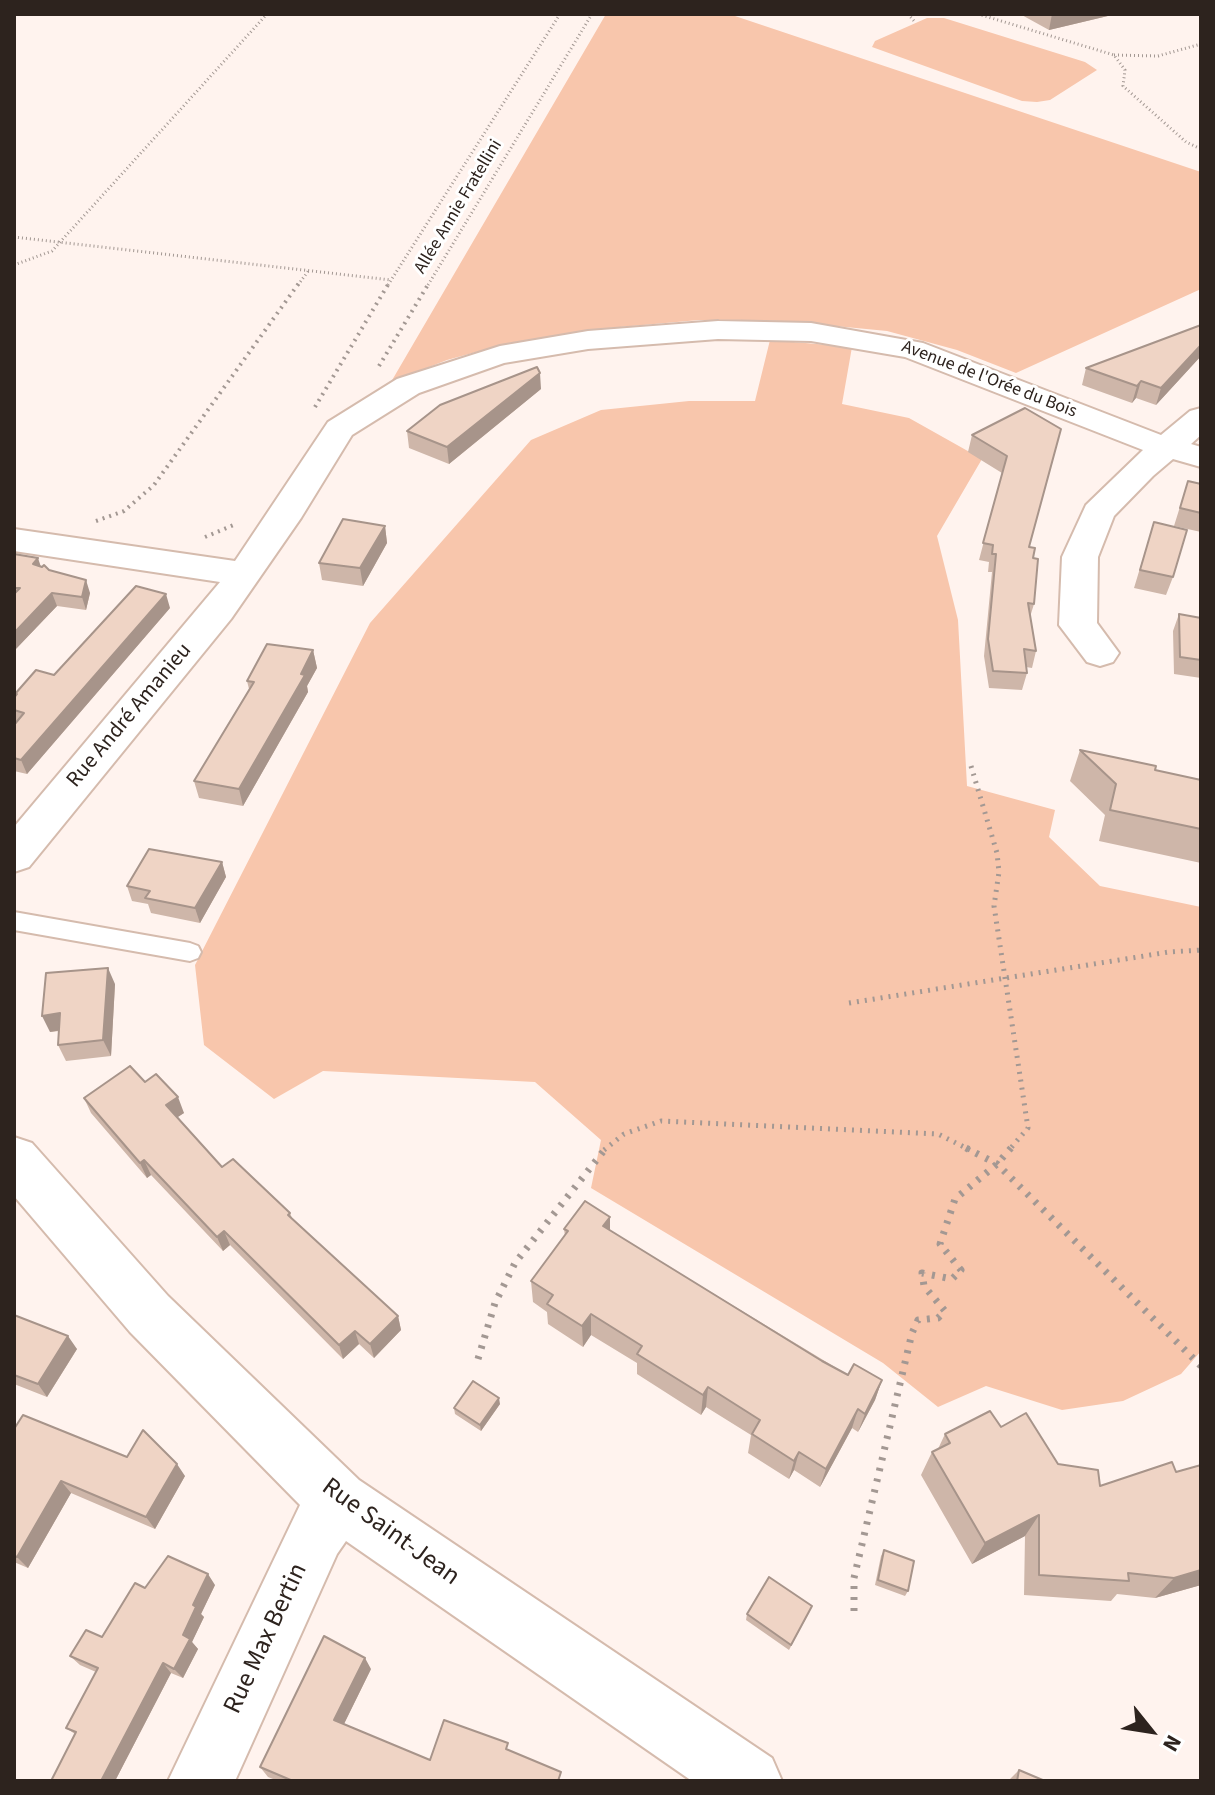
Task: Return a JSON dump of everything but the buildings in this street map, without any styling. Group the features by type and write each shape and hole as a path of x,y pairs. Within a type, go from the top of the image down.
{"street":[{"name":"Avenue de l'Orée du Bois","path":"244,574 284,518 326,448 340,429 364,411 408,386 450,370 500,355 588,340 658,333 775,330 844,336 912,349 1167,447 1201,457"},
{"path":"1100,653 1078,625 1080,557 1098,512 1201,418"},
{"path":"14,540 244,574"},
{"name":"Rue André Amanieu","path":"22,833 218,611 244,574"},
{"name":"Rue Saint-Jean","path":"14,1159 149,1314 350,1508 749,1781"},
{"name":"Rue Max Bertin","path":"201,1781 316,1533 350,1508"}],"lane":[{"path":"14,921 190,952"}],"path":[{"path":"14,265 40,258 59,244 267,14"},
{"path":"312,412 391,280 560,14"},
{"name":"Allée Annie Fratellini","path":"364,411 355,406 592,14"},
{"path":"908,14 914,21"},
{"path":"978,14 1114,55 1158,56 1201,44"},
{"path":"1114,55 1125,70 1123,86 1186,142 1201,149"},
{"path":"14,237 391,280"},
{"path":"93,522 124,511 154,485 309,270"},
{"path":"199,537 236,524 246,514"},
{"path":"854,1611 854,1578 912,1333 918,1320 938,1318 945,1311 924,1286 922,1273 952,1279 961,1270 940,1244 955,1199 997,1164 1028,1128 994,906 999,872 997,853 971,766"},
{"path":"849,1003 1007,976 1201,950"},
{"path":"478,1359 495,1303 515,1263 600,1153 624,1134 661,1121 938,1134 997,1164 1201,1366"}],"shaded area":[{"path":"606,14 729,14 1201,172 1201,289 1016,373 957,350 887,331 783,321 699,320 598,329 509,343 447,360 391,382"},
{"path":"927,18 944,18 1085,62 1097,70 1050,100 1022,101 872,47 875,41"},
{"path":"770,340 852,347 842,404 909,418 982,459 937,536 958,620 967,786 1055,810 1049,837 1100,886 1201,907 1201,1351 1181,1374 1123,1401 1062,1410 986,1386 938,1407 883,1363 591,1188 601,1140 535,1082 323,1071 274,1099 204,1045 195,965 370,623 531,440 601,410 689,401 755,401"}]}
